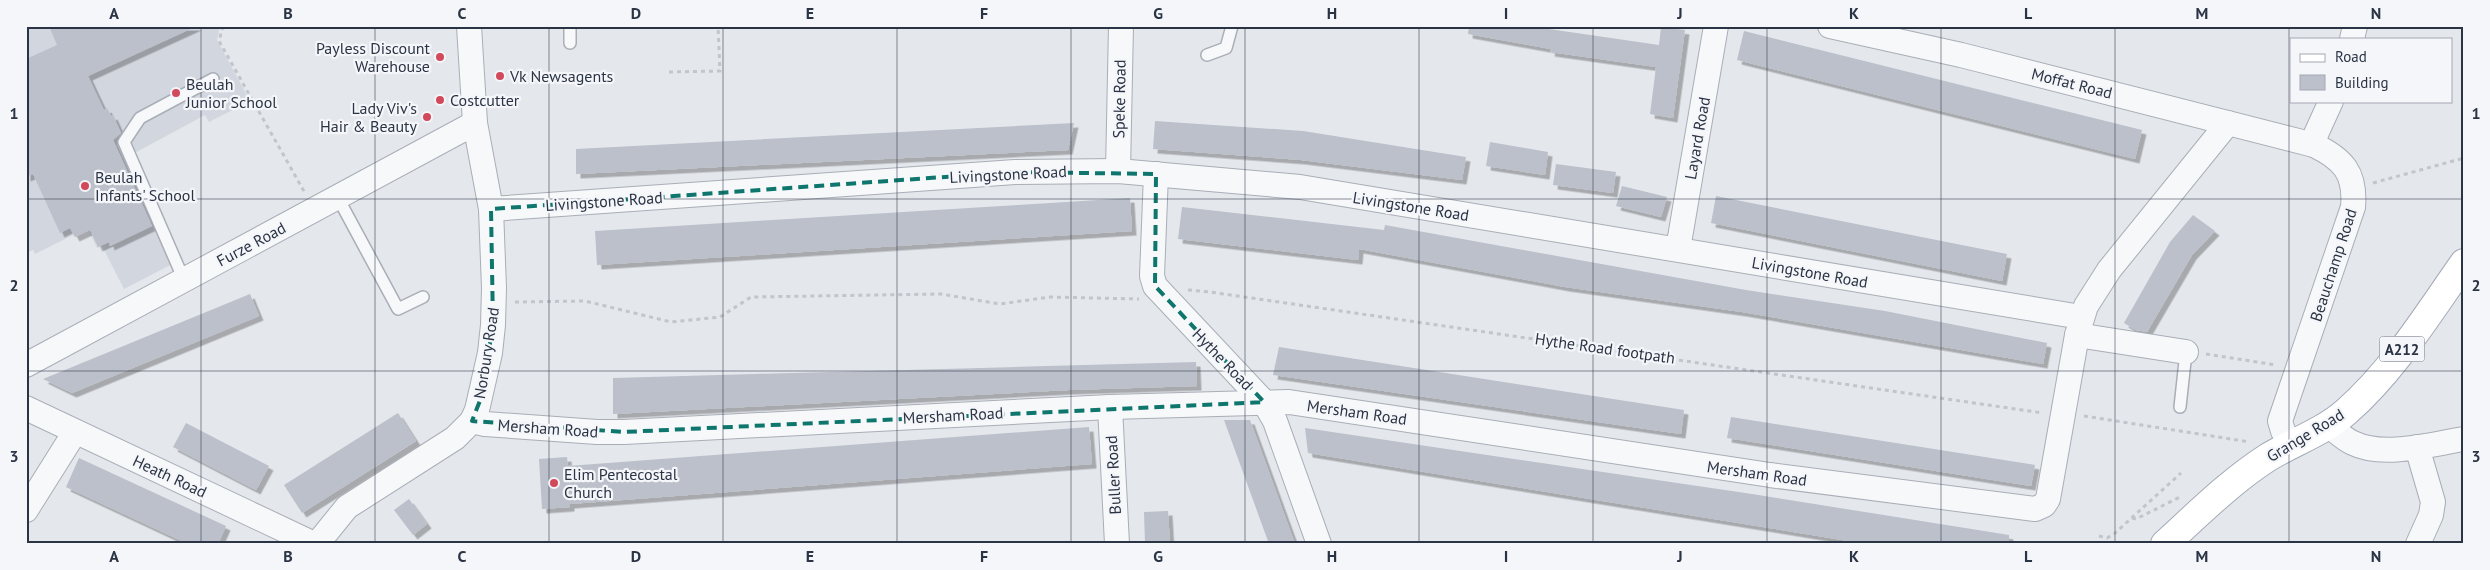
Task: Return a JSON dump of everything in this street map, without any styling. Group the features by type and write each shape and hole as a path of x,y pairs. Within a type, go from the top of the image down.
{"main road":[{"name":"Grange Road","path":"2166,544 2243,475 2290,444 2328,425 2346,411 2396,357 2464,263"}],"street":[{"name":"Norbury Road","path":"316,544 347,508 455,438 472,421 478,410 485,377 494,302 491,209 475,123 469,26"},
{"name":"Speke Road","path":"1118,172 1121,26"},
{"name":"Layard Road","path":"1678,249 1716,26"},
{"name":"Moffat Road","path":"1830,26 1869,30 2314,145"},
{"path":"2314,145 2316,134 2331,102"},
{"name":"Furze Road","path":"26,365 475,123"},
{"path":"2079,326 2105,276 2228,123"},
{"name":"Beauchamp Road","path":"2290,444 2283,432 2280,421 2353,207 2355,189 2346,169 2339,160 2314,145"},
{"name":"Livingstone Road","path":"491,209 1015,172 1156,174 1300,187 1678,249 2079,326 2186,352"},
{"path":"1156,174 1152,276 1158,291"},
{"name":"Hythe Road","path":"1158,291 1264,402 1275,421 1319,544"},
{"name":"Mersham Road","path":"472,421 485,424 597,432 624,432 1110,407 1289,402 1770,476 2035,508 2044,505 2048,499 2079,326"},
{"name":"Buller Road","path":"1110,407 1117,544"},
{"name":"Heath Road","path":"26,408 316,544"},
{"path":"2328,425 2352,442 2367,447 2417,447 2464,439"},
{"path":"26,510 75,432"},
{"path":"2417,447 2433,502 2431,515 2418,544"}],"lane":[{"path":"570,26 570,43"},
{"path":"1207,55 1226,48 1232,26"},
{"path":"184,280 124,142 140,118 213,79"},
{"path":"338,198 398,309 423,297"},
{"path":"2180,407 2186,352"}],"path":[{"path":"222,26 219,41 315,210"},
{"path":"669,72 720,71 718,26"},
{"path":"2355,189 2464,158"},
{"name":"Hythe Road footpath","path":"494,302 585,301 671,322 720,317 751,297 941,294 1000,304 1050,298 1138,300 1158,291 1168,289 1210,292 2051,414"},
{"path":"2186,352 2272,365"},
{"path":"2078,416 2245,440"},
{"path":"2099,536 2107,538 2114,534 2181,473"}],"highlighted area":[{"path":"1015,172 1156,174 1155,286 1264,402 624,432 472,421 481,398 493,325 491,209"}],"shaded area":[{"path":"26,26 220,26 217,40 250,101 209,122 205,115 131,155 180,260 124,289 102,246 97,248 89,231 75,237 73,235 35,254 33,250 26,253"}],"building":[{"name":"Beulah Infants' School","path":"49,26 197,26 88,76 104,110 107,108 111,116 113,115 121,133 113,140 152,226 110,246 109,242 98,247 90,230 75,237 70,228 60,233 33,174 26,177 26,59 57,45"},
{"path":"1469,26 1542,26 1542,28 1659,45 1661,27 1685,30 1673,118 1650,114 1656,67 1550,52 1551,49 1468,34"},
{"path":"1744,31 2142,130 2135,159 1737,60"},
{"path":"1155,121 1303,131 1466,157 1462,180 1301,160 1153,149"},
{"path":"1074,123 1068,150 576,174 576,149"},
{"path":"1490,142 1548,152 1545,175 1486,166"},
{"path":"1556,164 1616,172 1613,193 1553,185"},
{"path":"1622,186 1667,197 1661,217 1616,206"},
{"path":"1716,196 2007,254 2002,281 1711,223"},
{"path":"1130,198 1132,231 597,265 595,231"},
{"path":"1182,207 1384,230 1385,225 1746,290 1885,311 2047,343 2043,364 1742,312 1565,287 1359,249 1358,260 1178,239"},
{"path":"2193,215 2215,231 2192,255 2147,332 2136,330 2124,323 2170,242"},
{"path":"250,294 259,316 72,393 43,379"},
{"path":"1279,347 1684,410 1681,434 1273,375"},
{"path":"1196,362 1197,386 1069,390 613,414 613,378"},
{"path":"398,413 416,441 302,513 284,485"},
{"path":"1731,417 2035,465 2031,486 1727,438"},
{"path":"1224,420 1250,420 1295,544 1269,544"},
{"path":"186,423 269,466 256,490 173,447"},
{"path":"1089,427 1092,464 570,504 570,507 542,509 539,459 567,457 568,466"},
{"path":"1305,428 1752,494 2009,535 2009,544 1867,544 1308,453"},
{"path":"79,458 226,526 218,544 188,544 66,487"},
{"path":"409,499 427,524 413,535 394,510"},
{"path":"1168,511 1170,544 1145,544 1144,512"}],"place":[{"name":"Payless Discount Warehouse","path":"440,57"},
{"name":"Vk Newsagents","path":"500,76"},
{"name":"Beulah Junior School","path":"176,93"},
{"name":"Costcutter","path":"440,100"},
{"name":"Lady Viv's Hair & Beauty","path":"427,117"},
{"name":"Beulah Infants' School","path":"85,186"},
{"name":"Elim Pentecostal Church","path":"554,483"}]}
